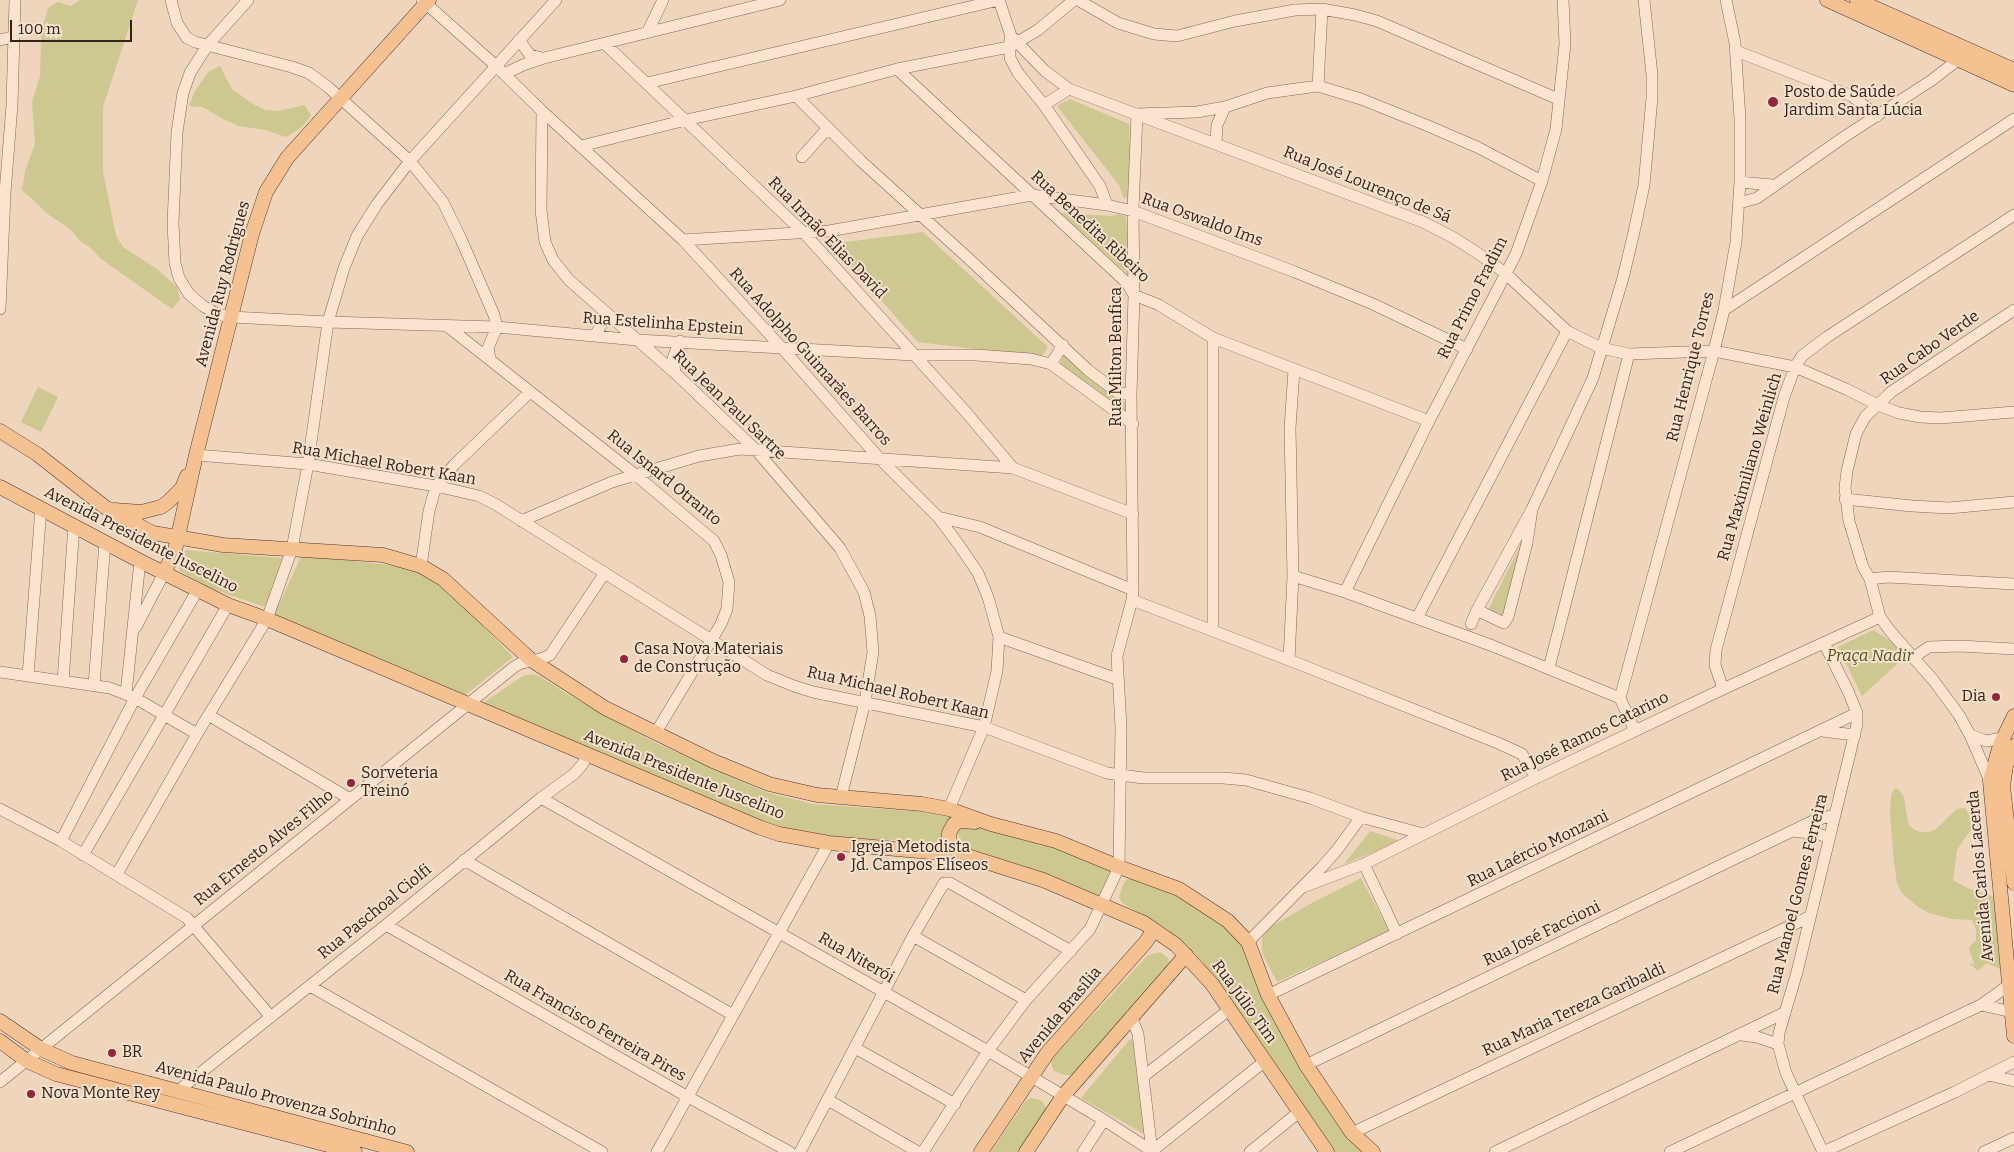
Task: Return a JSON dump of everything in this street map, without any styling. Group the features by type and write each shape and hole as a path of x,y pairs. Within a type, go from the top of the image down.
{"main road":[{"path":"1827,0 1965,58 2014,70"},
{"path":"1857,0 2014,85"},
{"name":"Avenida Ruy Rodrigues","path":"164,573 178,539 196,455 231,316 252,234 266,192 287,158 425,1"},
{"name":"Avenida Presidente Juscelino","path":"0,431 38,454 106,508 153,533 178,539 223,545 383,555 421,566 443,579 531,660 605,708 655,734 768,784 793,791 922,804 949,809 991,824 1056,840 1119,868 1179,889 1228,921 1248,942 1268,995 1306,1065 1352,1133 1372,1152"},
{"name":"Avenida Ruy Rodrigues","path":"106,508 128,513 141,512 168,502 182,488 196,455"},
{"name":"Avenida Presidente Juscelino","path":"0,488 197,591 228,605 267,619 761,828 779,834 828,843 964,855 1043,880 1103,905"},
{"name":"Avenida Carlos Lacerda","path":"2014,716 2008,742 2003,786 2009,810 2014,883"},
{"name":"Avenida Carlos Lacerda","path":"2008,742 1990,781 2014,1036"},
{"path":"964,855 953,847 950,841 948,834 954,824 960,821 991,824"},
{"name":"Rua Júlio Tim","path":"1103,905 1144,923 1176,945 1186,955 1212,984 1230,1009 1327,1152"},
{"name":"Avenida Brasília","path":"981,1152 1048,1052 1145,944 1154,930"},
{"path":"1026,1152 1063,1096 1186,955"},
{"name":"Avenida Paulo Provenza Sobrinho","path":"0,1021 41,1049 95,1070 179,1090 407,1152"},
{"name":"Avenida Paulo Provenza Sobrinho","path":"0,1041 27,1061 56,1074 175,1104 324,1148 355,1152"}],"street":[{"path":"0,309 5,193 12,105 15,0"},
{"path":"171,0 177,23 182,33 196,42 207,46 309,73 340,98 410,162 443,202 494,315 497,327 488,348 490,359"},
{"name":"Rua Estelinha Epstein","path":"248,0 207,46 190,73 181,102 174,166 173,223 175,263 179,278 189,294 203,306 217,314 328,322 497,327 637,340 782,348 1022,358 1051,364 1133,424"},
{"path":"117,874 267,619 292,549 308,464 328,322 344,268 357,236 377,204 410,162 495,65 556,0"},
{"path":"648,31 663,0"},
{"path":"504,74 544,58 605,44 648,31 763,2 780,0"},
{"path":"647,83 999,0 1012,42 1010,58 1018,73 1044,105 1100,186 1107,205"},
{"path":"581,146 686,120 796,96 897,69 1012,42 1038,30 1074,0"},
{"path":"1078,0 1118,23 1154,34 1177,36 1235,21 1295,10 1322,9 1377,21 1558,99"},
{"name":"Rua Primo Fradim","path":"1346,592 1429,421 1516,254 1542,181 1556,129 1565,44 1563,0"},
{"path":"1471,624 1532,509 1593,378 1623,278 1644,185 1652,98 1651,61 1644,0"},
{"name":"Rua Henrique Torres","path":"1620,698 1714,350 1724,310 1736,242 1740,182 1740,118 1736,50 1726,0"},
{"name":"Rua Adolpho Guimarães Barros","path":"425,1 682,240 782,348 879,458 938,517 978,573 988,597 999,637 998,671 984,728 949,809"},
{"path":"1318,86 1322,9"},
{"path":"0,40 13,37"},
{"path":"519,40 530,56 544,58"},
{"name":"Rua José Lourenço de Sá","path":"1012,42 1051,77 1069,89 1423,222 1454,238 1505,273 1567,331 1601,348 1629,354 1714,350 1795,368 1846,388 1898,413 1920,417 1941,418 2014,412"},
{"name":"Rua Irmão Elias David","path":"605,44 805,234 965,411 1013,468"},
{"path":"1736,50 1852,96 1877,116"},
{"path":"1739,203 1757,198 1772,186 1965,58"},
{"name":"Rua Benedita Ribeiro","path":"897,69 1127,283 1134,295 1159,305 1213,338 1429,421"},
{"path":"1137,114 1197,112 1226,107 1267,93 1318,86 1361,99 1426,124 1477,147 1542,181"},
{"path":"1044,105 1069,89"},
{"path":"796,96 861,161 1088,370 1117,392 1132,395"},
{"path":"1216,143 1217,125 1226,107"},
{"name":"Rua Jean Paul Sartre","path":"542,111 540,210 545,242 561,272 675,373 756,450 840,548 864,592 870,616 873,652 866,702 842,797"},
{"name":"Rua Milton Benfica","path":"1119,868 1121,727 1117,656 1133,595 1133,211 1137,114"},
{"path":"1724,310 2014,118"},
{"path":"802,157 828,128"},
{"path":"1740,182 1772,186"},
{"name":"Rua Oswaldo Ims","path":"682,240 805,234 829,231 1032,195 1107,205 1133,211 1294,272 1373,304 1466,349"},
{"name":"Rua Maximiliano Weinlich","path":"1722,689 1715,665 1716,650 1784,397 1795,368 1802,356 1827,337 2014,215"},
{"name":"Rua Cabo Verde","path":"1990,781 1960,715 1880,617 1870,579 1860,560 1848,520 1845,499 1847,472 1856,434 1865,417 1891,392 2014,310"},
{"path":"594,336 601,325 604,311"},
{"name":"Rua Isnard Otranto","path":"447,326 636,476 714,541 721,555 729,582 729,596 724,617 713,640 655,734"},
{"path":"1417,618 1567,331"},
{"path":"1213,338 1213,630"},
{"path":"675,373 673,358 680,341"},
{"path":"1051,364 1063,345"},
{"path":"1549,668 1629,354"},
{"path":"1289,660 1293,576 1290,428 1294,370"},
{"path":"421,566 429,511 436,486 530,392"},
{"path":"1997,413 2014,402"},
{"path":"521,520 612,482 699,456 730,450 756,450 1013,468 1133,514"},
{"name":"Rua Michael Robert Kaan","path":"196,455 308,464 436,486 479,496 521,520 767,675 813,692 984,728 1088,767 1120,775 1144,778 1223,778 1246,780 1310,798 1361,817 1423,834"},
{"path":"0,488 0,499"},
{"path":"1845,499 1949,508 2014,502"},
{"path":"28,676 41,508"},
{"path":"1477,610 1504,623 1506,621 1527,543 1532,509"},
{"path":"938,517 980,527 1213,630 1498,743 1522,754 1536,778"},
{"path":"64,681 74,525"},
{"path":"94,685 105,542"},
{"path":"130,696 133,633 140,561"},
{"path":"133,633 164,573"},
{"path":"558,678 553,662 554,651 604,574"},
{"path":"1293,576 1346,592 1417,618 1549,668 1620,698 1635,731"},
{"path":"1870,579 1888,577 2014,584"},
{"path":"61,842 130,696 197,591"},
{"path":"83,855 228,605"},
{"name":"Rua José Ramos Catarino","path":"1303,886 1364,864 1536,778 1722,689 1880,617"},
{"path":"999,637 1117,679"},
{"path":"1824,643 1857,713"},
{"path":"1914,657 1929,647 1960,646 2014,649"},
{"name":"Rua Ernesto Alves Filho","path":"0,1082 514,667 531,660 546,658 554,651"},
{"path":"0,672 94,685 130,696 198,734"},
{"name":"Rua Laércio Monzani","path":"1268,995 1857,713"},
{"name":"Rua Manoel Gomes Ferreira","path":"1824,1152 1786,1073 1778,1044 1784,1013 1797,972 1855,735 1857,713"},
{"path":"210,716 350,799"},
{"path":"1822,731 1855,735"},
{"path":"1970,735 1986,741 2008,742"},
{"name":"Rua Paschoal Ciolfi","path":"179,1090 386,925 541,798 574,774 588,754"},
{"name":"Rua Niterói","path":"541,798 988,1051 1152,1151"},
{"path":"0,809 167,904 195,926 271,1017"},
{"name":"Rua José Faccioni","path":"1306,1065 1792,831 1814,821 1834,815"},
{"path":"1248,942 1338,850 1361,817"},
{"path":"1792,831 1819,834 1829,838"},
{"path":"657,1152 828,843"},
{"path":"1102,860 1110,858 1120,848"},
{"path":"1338,850 1345,872"},
{"path":"464,860 733,1015"},
{"path":"1364,864 1396,934"},
{"path":"923,1152 988,1051 1026,1000 1090,930 1119,868"},
{"path":"800,1152 913,936 944,883 950,883 1071,951"},
{"name":"Rua Maria Tereza Garibaldi","path":"1352,1133 1809,917"},
{"name":"Rua Francisco Ferreira Pires","path":"386,925 688,1097 790,1152"},
{"path":"913,936 1026,1000"},
{"path":"1670,1152 1981,1005 2009,985"},
{"path":"310,986 602,1152"},
{"path":"1981,1005 2012,1012"},
{"path":"1144,1076 1230,1009"},
{"path":"1495,1152 1784,1013"},
{"path":"1131,1016 1138,1034 1152,1151"},
{"path":"1741,1035 1757,1037 1778,1044"},
{"path":"855,1048 955,1104"},
{"path":"1152,1151 1265,1060"},
{"path":"1824,1152 2014,1062"},
{"path":"1988,1075 2014,1081"},
{"path":"828,1100 918,1152"},
{"path":"1250,1152 1299,1112"},
{"path":"1083,1152 1104,1120"},
{"path":"324,1148 330,1132"},
{"path":"1990,1150 2014,1138"},
{"path":"1990,1150 2009,1152"}],"green space":[{"path":"80,0 138,0 103,107 103,172 116,236 123,247 157,269 177,287 180,299 172,309 101,259 91,248 80,241 70,229 49,215 22,190 25,171 35,144 32,102 40,76 41,33 48,8 58,2 71,6"},
{"path":"220,66 232,89 253,104 265,110 278,111 304,105 311,115 302,127 286,137 265,130 239,126 202,107 189,106 194,93 208,72"},
{"path":"1070,99 1129,124 1131,200 1123,197 1119,185 1057,106"},
{"path":"1061,213 1112,216 1118,214 1126,217 1130,276"},
{"path":"923,232 1048,347 1041,357 918,342 831,244"},
{"path":"1065,351 1130,407 1126,417 1059,367"},
{"path":"38,387 58,397 41,432 21,422"},
{"path":"1521,544 1505,621 1487,612"},
{"path":"185,550 282,558 265,607 206,587 179,570"},
{"path":"302,555 407,567 424,573 443,585 513,657 464,696 274,615"},
{"name":"Praça Nadir","path":"1873,630 1891,641 1905,657 1862,696 1838,647"},
{"path":"533,674 654,742 765,792 813,804 941,813 954,816 948,847 900,840 833,839 767,826 480,705 523,676"},
{"path":"1895,788 1904,797 1908,823 1913,829 1920,832 1929,832 1936,829 1957,809 1965,808 1974,825 1957,850 1953,880 1967,888 1990,895 1997,900 2002,970 1987,963 1978,971 1969,963 1975,965 1969,950 1976,940 1976,929 1972,920 1952,919 1929,913 1918,907 1901,892 1897,883 1894,862 1890,815 1891,795"},
{"path":"968,822 1044,844 1113,870 1106,893 1098,895 972,852 965,846 957,833 958,827"},
{"path":"1370,831 1401,841 1344,864"},
{"path":"1130,878 1137,878 1202,906 1246,944 1268,999 1369,1152 1334,1152 1219,982 1195,954 1166,928 1122,903 1119,897 1124,882"},
{"path":"1361,878 1389,931 1277,982 1262,953 1262,937 1272,926"},
{"path":"1160,952 1168,958 1170,967 1075,1075 1064,1075 1054,1071 1050,1061 1148,955"},
{"path":"1130,1039 1139,1046 1146,1135 1081,1098"},
{"path":"1030,1098 1043,1102 1049,1113 1023,1152 991,1152 1025,1102"}],"place":[{"name":"Posto de Saúde Jardim Santa Lúcia","path":"1773,102"},
{"name":"Casa Nova Materiais de Construção","path":"624,659"},
{"name":"Dia","path":"1996,697"},
{"name":"Sorveteria Treinó","path":"351,783"},
{"name":"Igreja Metodista Jd. Campos Elíseos","path":"841,857"},
{"name":"BR","path":"112,1053"},
{"name":"Nova Monte Rey","path":"31,1094"}]}
